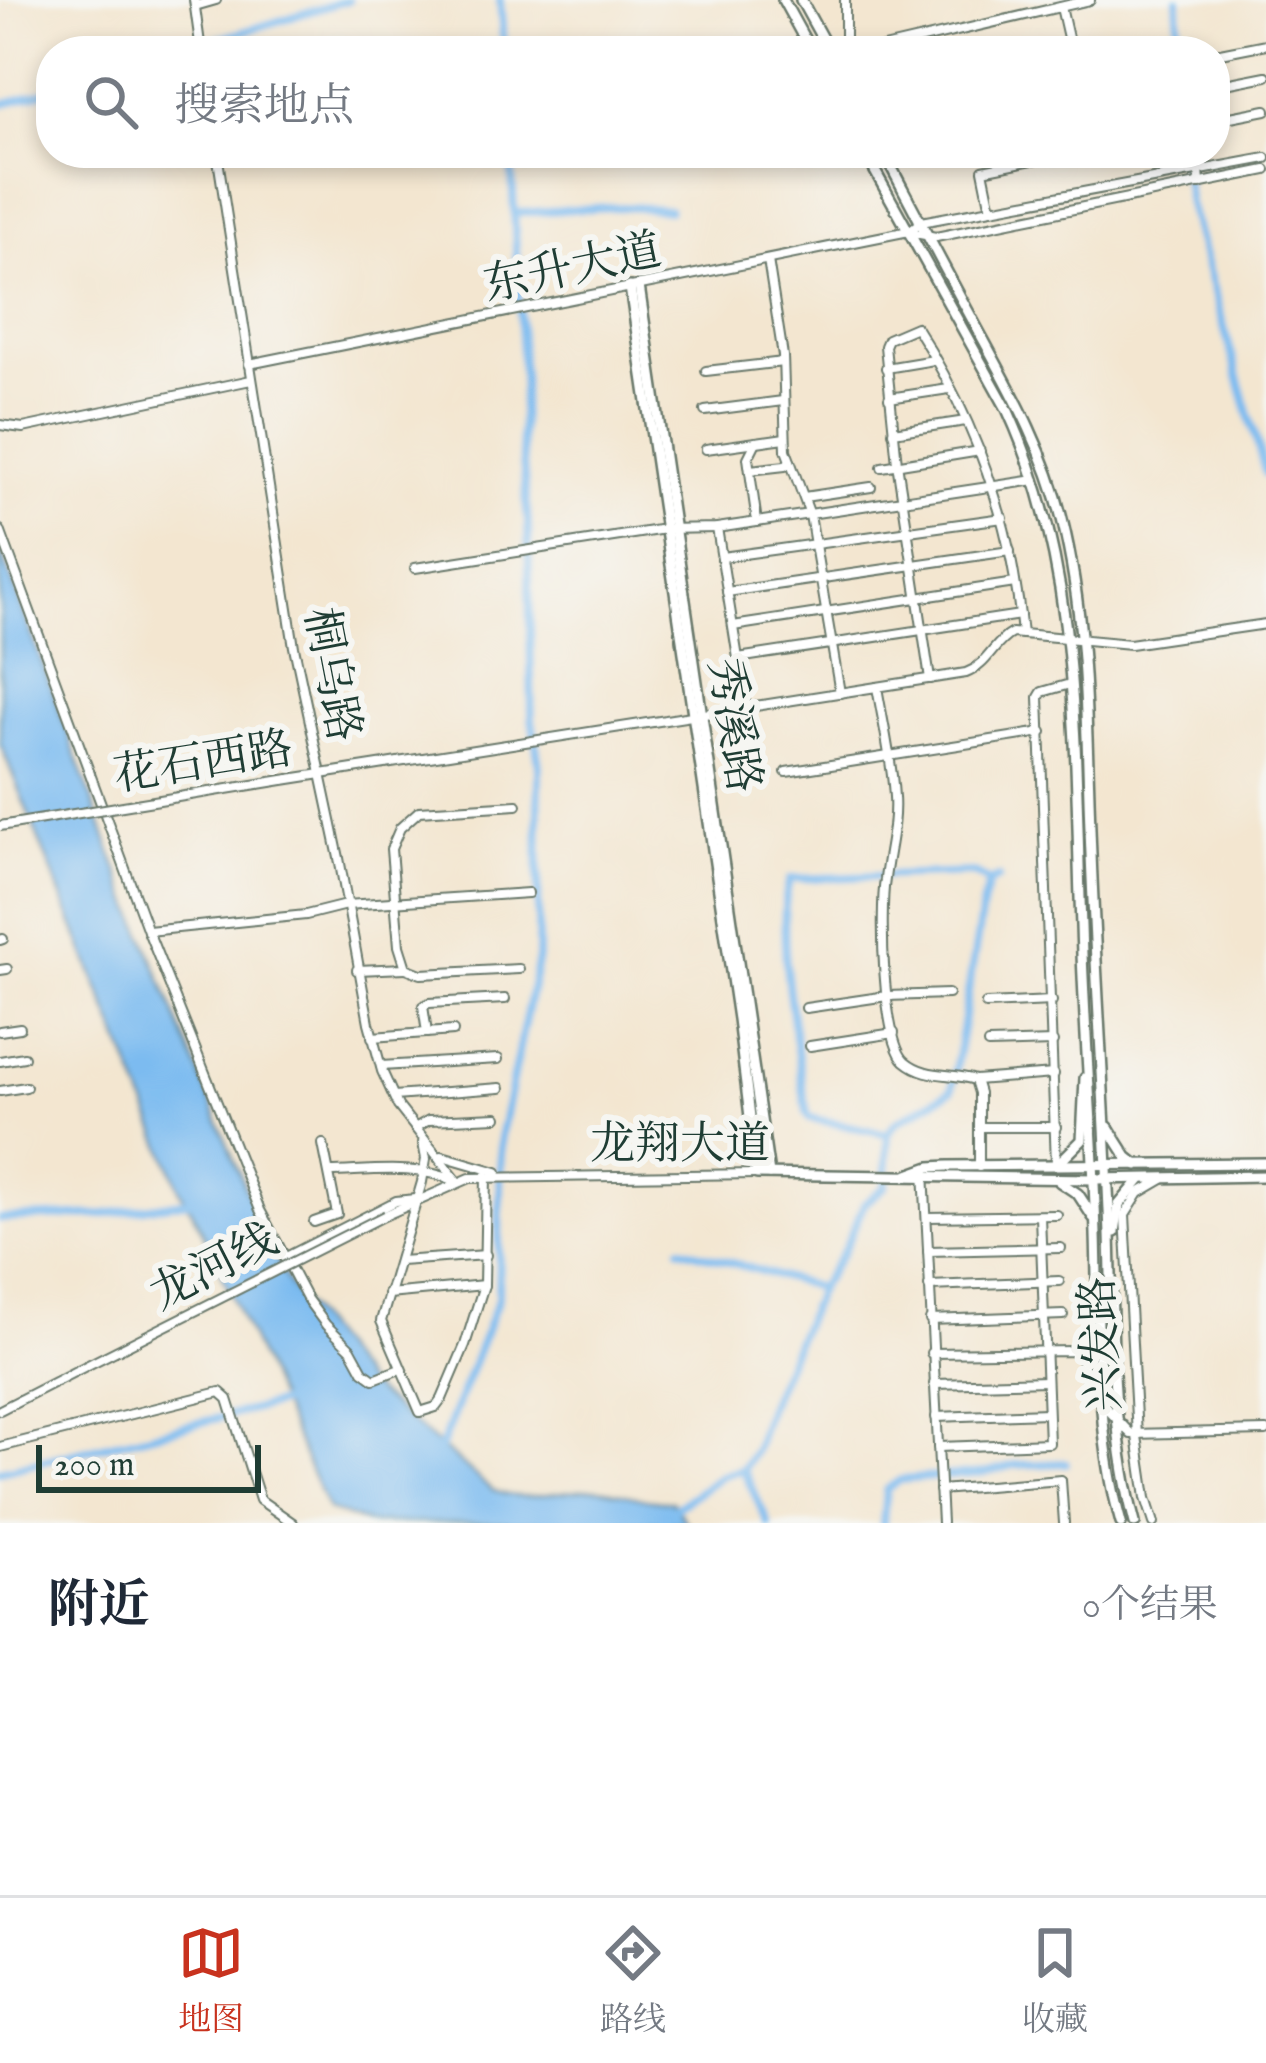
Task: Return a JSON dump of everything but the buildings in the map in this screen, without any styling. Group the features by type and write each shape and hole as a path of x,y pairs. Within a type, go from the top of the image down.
{"main road":[{"path":"783,0 803,36"},
{"path":"801,0 821,36"},
{"path":"873,168 1007,409 1036,480 1057,554 1070,684 1095,1166 1102,1405 1121,1523"},
{"path":"892,168 1010,387 1045,463 1070,554 1080,639 1107,1126 1118,1421 1135,1523"},
{"name":"秀溪路","path":"635,286 763,1174"},
{"path":"1056,1166 1082,1140 1088,1066"},
{"path":"1107,1126 1137,1165"},
{"name":"龙翔大道","path":"763,1174 903,1177 980,1167 1266,1163"},
{"name":"龙翔大道","path":"924,1174 1056,1179 1266,1176"},
{"path":"1111,1285 1119,1205 1143,1178"},
{"path":"1056,1179 1078,1195 1096,1222"}],"street":[{"path":"199,36 194,3 216,0"},
{"path":"845,0 845,36"},
{"path":"936,36 1090,0"},
{"path":"1061,7 1068,36"},
{"path":"1230,51 1266,44"},
{"path":"1230,83 1266,76"},
{"path":"1230,118 1266,110"},
{"path":"1230,166 1266,158"},
{"name":"桐乌路","path":"219,168 294,647 372,1036 393,1096 457,1181"},
{"path":"991,209 983,170 993,168"},
{"path":"1196,168 1197,184"},
{"path":"909,232 921,222 1219,168"},
{"path":"909,232 928,237 1266,170"},
{"name":"东升大道","path":"249,364 909,232"},
{"path":"768,260 783,362 785,438 810,514 840,693"},
{"path":"930,679 886,368 888,339 916,327 995,487 1022,634 1130,644 1266,624"},
{"path":"886,368 934,360"},
{"path":"706,371 783,362"},
{"path":"0,425 22,428 251,380"},
{"path":"889,398 950,388"},
{"path":"705,411 783,400"},
{"path":"893,432 966,421"},
{"path":"706,449 785,438"},
{"path":"756,442 748,458 758,522"},
{"path":"734,445 748,458"},
{"path":"882,467 980,451"},
{"path":"750,470 785,466 790,461"},
{"path":"416,568 669,528 717,529 1036,480"},
{"path":"804,497 871,487"},
{"path":"722,557 1003,518"},
{"path":"717,529 746,708"},
{"path":"0,530 214,1101 284,1258 307,1299 369,1377 400,1369"},
{"path":"728,592 1010,551"},
{"path":"733,626 1015,583"},
{"path":"738,658 1020,615"},
{"name":"花石西路","path":"0,826 930,679 979,668 1005,636 1022,634"},
{"path":"1056,1166 1042,692 1070,684"},
{"path":"878,687 895,814 884,890 887,996 900,1055 910,1065 942,1077 975,1080 1054,1074"},
{"path":"787,772 1042,732"},
{"path":"406,968 399,946 391,849 411,814 517,805"},
{"path":"148,931 306,915 346,905 528,893"},
{"path":"357,970 406,968 421,974 519,969"},
{"path":"806,1008 887,996 948,994"},
{"path":"427,1033 423,1006 429,1003 505,1000"},
{"path":"986,1004 1052,1001"},
{"path":"0,1031 20,1028"},
{"path":"372,1036 453,1031"},
{"path":"810,1046 894,1033"},
{"path":"988,1045 1053,1042"},
{"path":"0,1060 24,1057"},
{"path":"381,1066 498,1058"},
{"path":"975,1080 980,1167"},
{"path":"0,1091 26,1087"},
{"path":"393,1096 500,1088"},
{"path":"489,1176 484,1285 465,1346 436,1407 420,1412 382,1328 424,1172 418,1132 429,1120 497,1117"},
{"path":"980,1127 1056,1127"},
{"path":"314,1222 337,1214 323,1144"},
{"path":"438,1155 510,1175"},
{"path":"330,1172 424,1172 457,1181"},
{"name":"龙翔大道","path":"457,1181 510,1175 763,1174"},
{"path":"924,1174 942,1523"},
{"name":"兴发路","path":"1154,1523 1137,1436 1126,1216 1138,1193 1164,1178"},
{"name":"龙河线","path":"0,1410 457,1181"},
{"path":"284,1258 396,1202 416,1200"},
{"path":"938,1447 1048,1443 1040,1216"},
{"path":"927,1217 1057,1216"},
{"path":"928,1251 1061,1248"},
{"path":"400,1261 486,1255"},
{"path":"929,1286 1059,1281"},
{"path":"388,1294 484,1285"},
{"path":"930,1320 1063,1315"},
{"path":"932,1353 1045,1349 1081,1354 1089,1390 1137,1436 1266,1431"},
{"path":"934,1384 1046,1381"},
{"path":"0,1447 220,1392 228,1399 260,1500 293,1523"},
{"path":"936,1417 1048,1413"},
{"path":"940,1488 1060,1480 1064,1523"}],"water":[{"path":"0,548 124,887 267,1242 290,1286 366,1384 492,1490 530,1496 596,1489 672,1501 687,1523 369,1523 328,1510 181,1192 0,743"}],"waterway":[{"path":"229,36 348,0"},
{"path":"500,0 503,36"},
{"path":"1178,0 1179,36"},
{"path":"0,105 36,94"},
{"path":"438,1454 498,1299 501,1134 538,958 539,764 532,719 512,168"},
{"path":"1183,168 1189,204 1266,475"},
{"path":"514,213 611,207 669,210"},
{"path":"888,1134 810,1118 807,1113 786,961 790,879 973,873 989,882"},
{"path":"664,1523 678,1506 721,1476 743,1469 755,1450 767,1409 819,1288 843,1252 864,1204 886,1186 888,1134 895,1123 952,1090 983,902 989,882 998,878"},
{"path":"0,1219 100,1215 195,1200"},
{"path":"680,1248 819,1288"},
{"path":"0,1471 289,1401"},
{"path":"883,1523 886,1490 900,1480 1066,1463"},
{"path":"743,1469 768,1523"}]}
